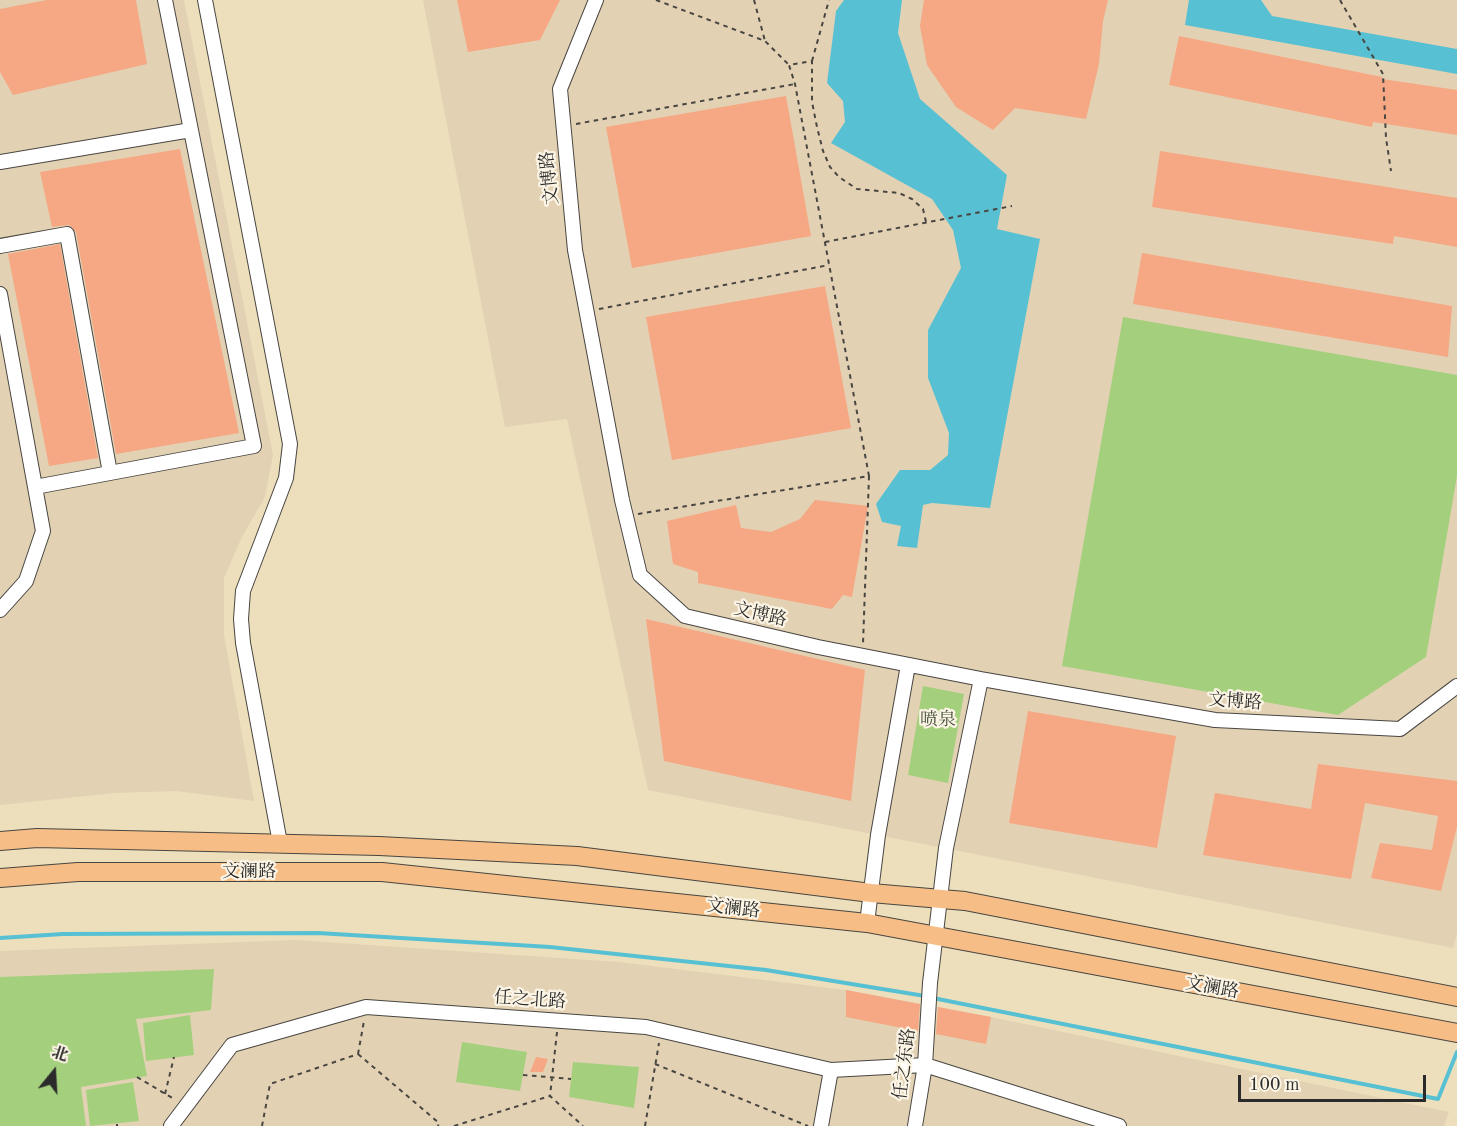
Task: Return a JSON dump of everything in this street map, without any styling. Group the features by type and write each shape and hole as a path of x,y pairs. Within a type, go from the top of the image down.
{"main road":[{"name":"文澜路","path":"0,841 37,838 280,843 577,856 871,893 966,901 1457,997"},
{"name":"文澜路","path":"0,878 78,872 382,872 867,923 937,938 1451,1032"}],"street":[{"path":"35,487 254,447 165,0"},
{"path":"206,0 290,444 286,478 243,591 241,619 243,643 280,843"},
{"name":"文博路","path":"596,0 560,89 575,250 626,516 640,576 685,616 862,656 1215,720 1400,729 1457,686"},
{"path":"0,162 191,130"},
{"path":"0,246 67,234 110,473"},
{"path":"0,294 2,319 43,531 26,581 0,610"},
{"path":"867,923 878,835 908,665"},
{"name":"任之东路","path":"915,1126 925,1065 930,983 942,899 946,848 981,679"},
{"name":"任之北路","path":"171,1126 232,1046 366,1007 661,1029 831,1070 925,1065"},
{"path":"925,1065 1119,1126"},
{"path":"821,1126 831,1070"}],"path":[{"path":"656,0 765,42 789,65 795,84 869,476 862,656"},
{"path":"754,0 765,42"},
{"path":"829,0 812,61 812,102 823,151 830,167 839,177 856,189 899,193 912,199 923,210 926,222"},
{"path":"1340,0 1383,74 1386,138 1391,171"},
{"path":"789,65 812,61"},
{"path":"563,127 795,84"},
{"path":"825,242 1012,206"},
{"path":"587,311 829,265"},
{"path":"626,516 869,476"},
{"path":"358,1054 366,1007"},
{"path":"550,1096 558,1020"},
{"path":"645,1126 661,1029"},
{"path":"262,1126 270,1084 358,1054"},
{"path":"358,1054 439,1123 438,1126"},
{"path":"165,1094 174,1057"},
{"path":"655,1064 809,1126"},
{"path":"523,1075 538,1074 571,1080"},
{"path":"137,1077 187,1107"},
{"path":"454,1126 550,1096"},
{"path":"550,1096 583,1126"}],"shaded area":[{"path":"0,0 184,0 273,455 265,497 241,539 224,578 224,635 254,801 176,791 115,793 0,805"},
{"path":"423,0 1457,0 1457,933 1453,948 648,790 567,419 505,427"},
{"path":"295,940 619,962 846,990 991,1017 1449,1112 1444,1126 0,1126 0,951"}],"green space":[{"path":"1123,317 1457,375 1457,476 1426,657 1338,715 1062,666"},
{"name":"喷泉","path":"923,686 964,694 948,783 908,775"},
{"path":"214,969 211,1010 136,1019 147,1076 81,1087 86,1126 0,1126 0,977"},
{"path":"190,1015 194,1055 146,1061 143,1023"},
{"path":"462,1042 527,1052 520,1091 456,1082"},
{"path":"573,1062 639,1067 634,1108 569,1097"},
{"path":"133,1082 139,1121 90,1126 86,1090"}],"water":[{"path":"844,0 902,0 898,33 920,99 1007,175 997,229 1040,239 990,508 932,503 923,505 917,548 897,546 901,526 882,522 876,504 900,470 930,470 948,455 949,433 928,378 928,330 961,268 953,230 932,199 831,143 845,122 843,101 827,83 836,11"},
{"path":"1189,0 1261,0 1272,16 1457,49 1457,74 1185,25"}],"building":[{"path":"47,0 136,0 147,64 13,95 0,72 0,9"},
{"path":"457,0 560,0 540,40 468,52"},
{"path":"924,0 1108,0 1103,21 1099,64 1086,119 1015,108 993,130 956,107 927,65 920,26"},
{"path":"1179,36 1382,77 1382,79 1457,90 1457,135 1373,122 1372,127 1169,85"},
{"path":"786,96 811,236 632,268 606,127"},
{"path":"180,149 239,433 116,454 76,232 69,225 52,227 40,172"},
{"path":"1160,151 1457,198 1457,247 1394,236 1393,244 1152,207"},
{"path":"60,244 98,458 49,466 8,254"},
{"path":"1142,253 1452,306 1448,357 1133,304"},
{"path":"825,286 851,428 672,460 646,317"},
{"path":"815,500 868,506 852,597 843,595 832,609 698,583 698,572 673,564 667,521 736,505 741,528 771,532 800,519"},
{"path":"646,619 865,670 851,801 664,761"},
{"path":"1028,711 1176,736 1157,848 1009,823"},
{"path":"1318,764 1457,781 1457,827 1441,891 1371,878 1380,843 1432,850 1438,816 1365,803 1351,879 1203,855 1215,793 1311,809"},
{"path":"846,990 920,1004 918,1031 846,1017"},
{"path":"938,1007 991,1017 986,1044 936,1034"},
{"path":"536,1057 548,1059 543,1072 530,1072"}],"waterway":[{"path":"0,938 63,934 318,933 550,947 766,970 925,996"},
{"path":"933,998 1438,1099 1457,1052"}]}
